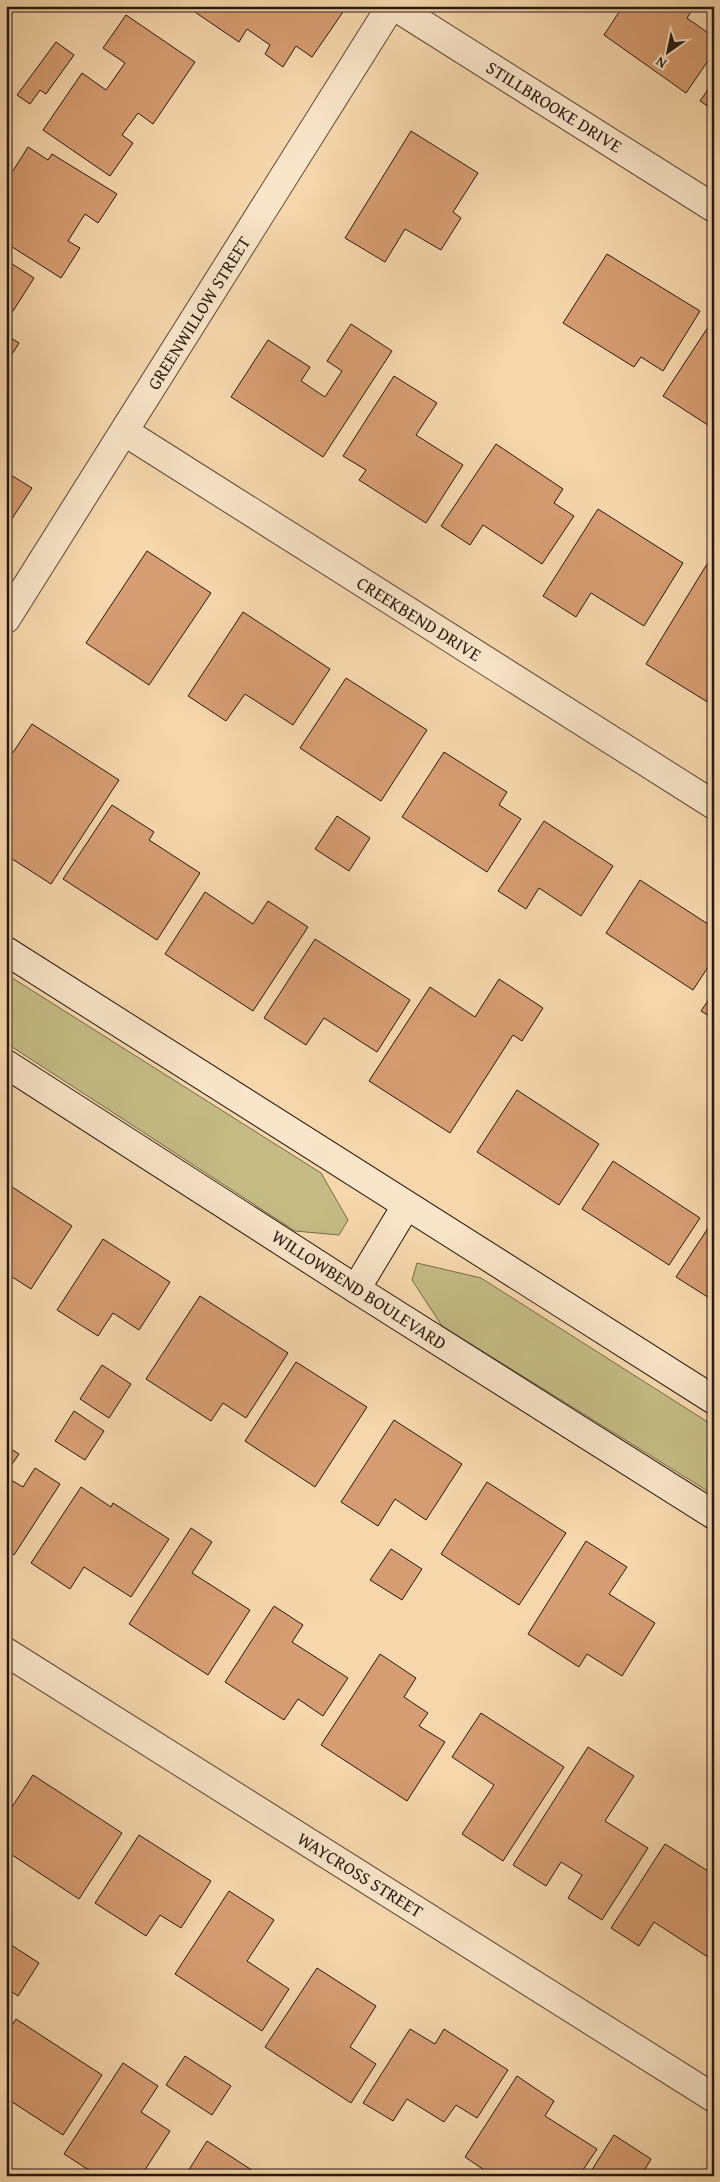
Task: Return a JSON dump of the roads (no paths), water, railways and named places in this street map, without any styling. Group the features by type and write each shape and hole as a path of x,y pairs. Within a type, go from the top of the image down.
{"street":[{"name":"STILLBROOKE DRIVE","path":"393,6 714,208"},
{"name":"GREENWILLOW STREET","path":"6,619 393,6"},
{"name":"CREEKBEND DRIVE","path":"125,432 714,806"},
{"path":"6,951 714,1400"},
{"name":"WILLOWBEND BOULEVARD","path":"6,1064 356,1289 714,1515"},
{"path":"356,1289 406,1206"},
{"name":"WAYCROSS STREET","path":"6,1652 714,2098"}]}
